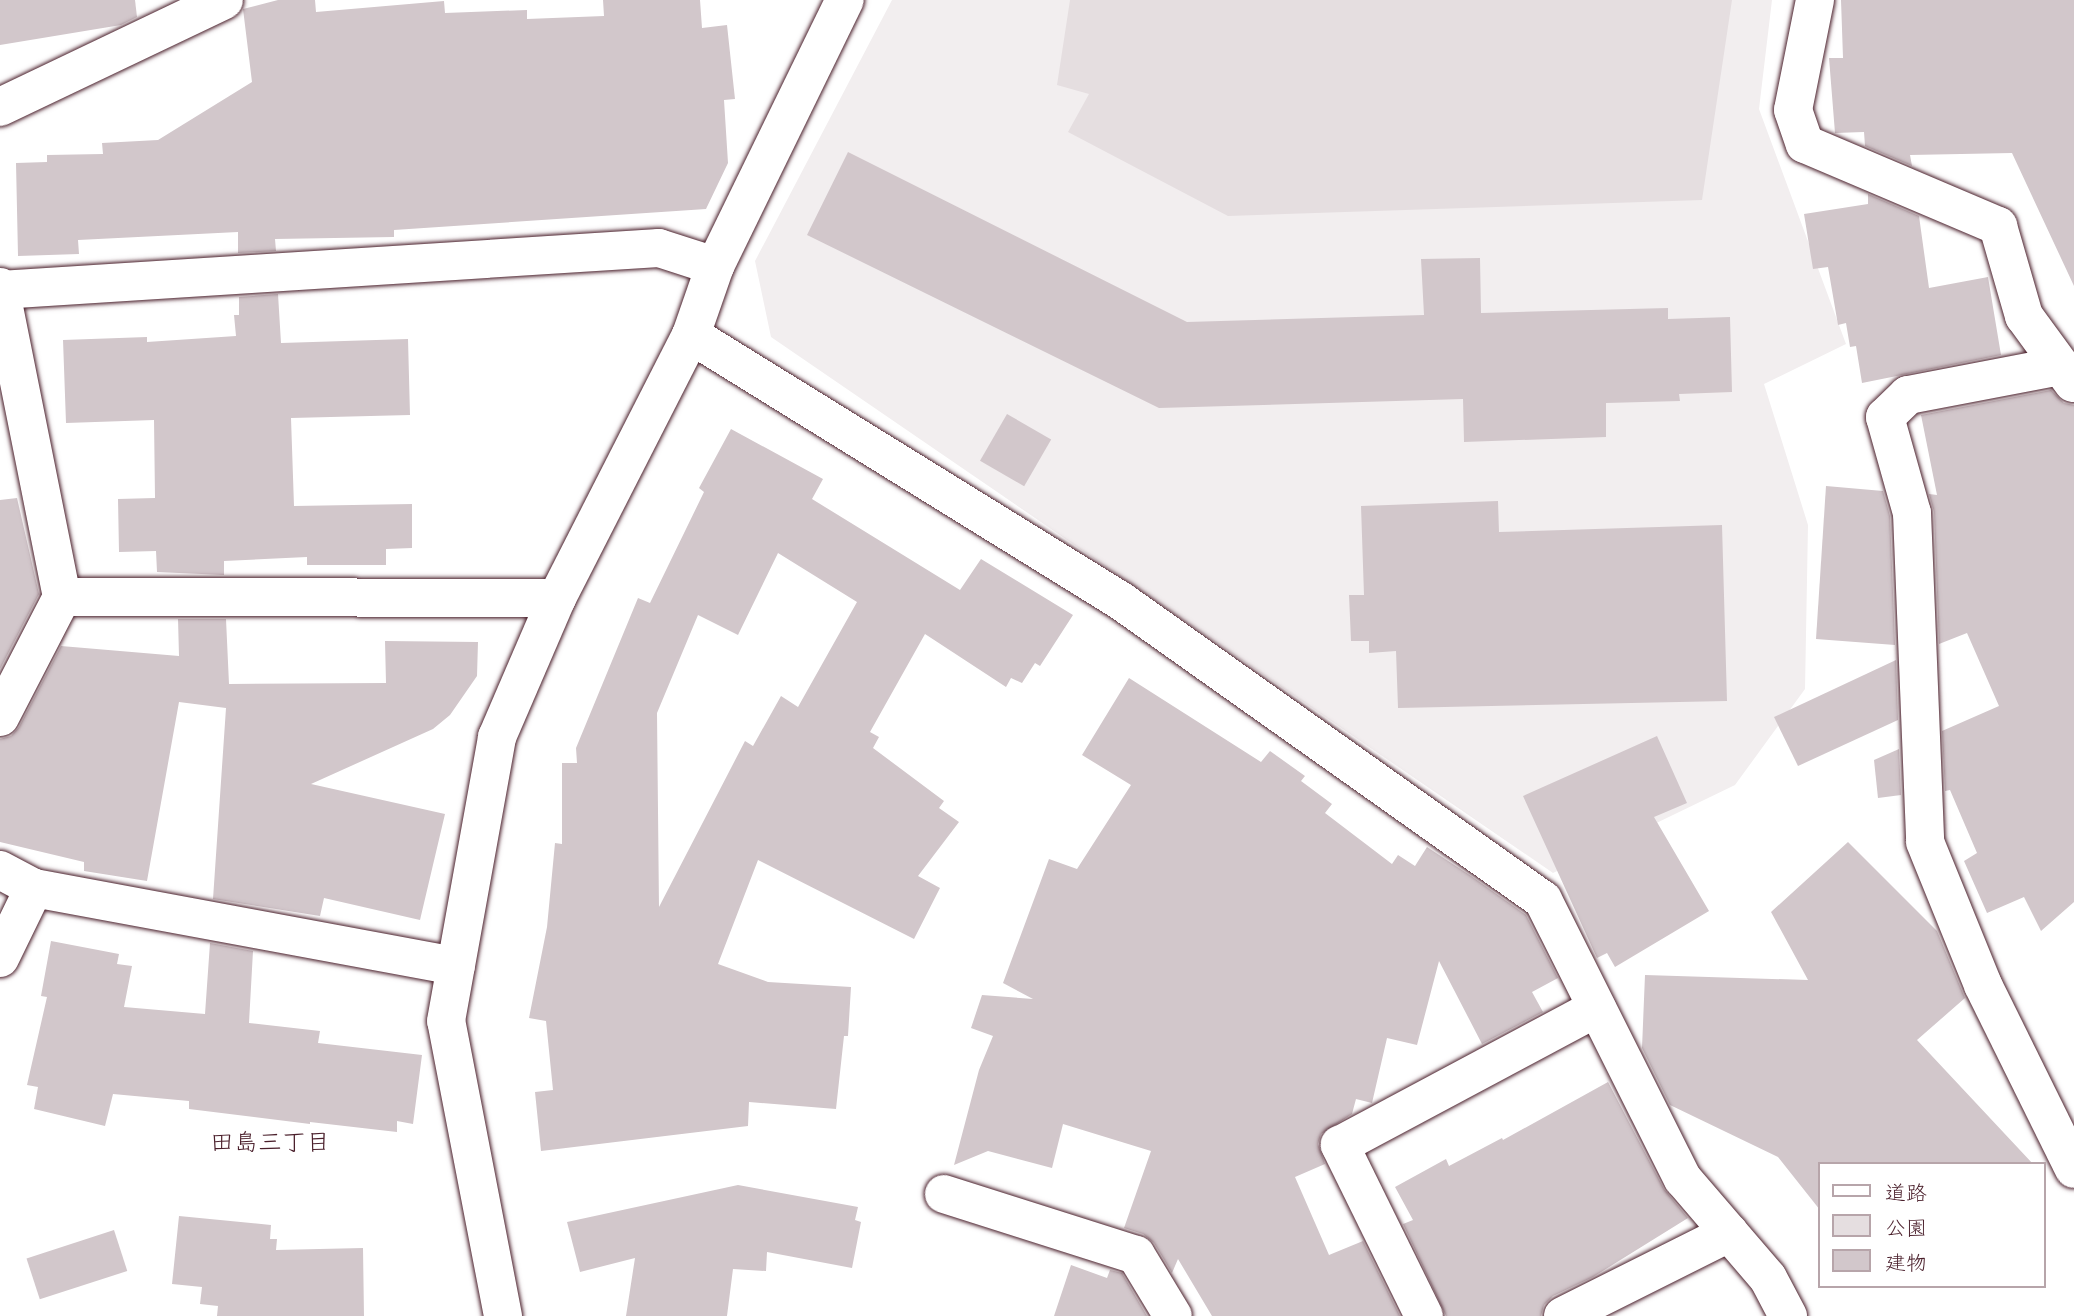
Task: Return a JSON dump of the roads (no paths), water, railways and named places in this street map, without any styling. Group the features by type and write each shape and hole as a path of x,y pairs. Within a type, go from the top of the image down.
{"street":[{"path":"0,107 224,0"},
{"path":"503,1316 446,1021 497,737 557,598 691,335 715,265 845,0"},
{"path":"1815,0 1793,110 1805,144 1998,226 2024,316 2067,375 1908,395 1885,417 1912,513 1925,842 1983,985 2074,1169"},
{"path":"0,717 62,597 0,289 659,248 715,265"},
{"path":"691,335 1121,601 1543,900 1683,1180 1768,1278 1788,1316"},
{"path":"62,597 557,598"},
{"path":"0,870 34,888 456,967"},
{"path":"0,958 34,888"},
{"path":"1424,1316 1340,1145 1597,1008"},
{"path":"944,1194 1136,1255 1173,1316"},
{"path":"1563,1316 1729,1233"}],"district":[{"name":"田島三丁目","path":"270,1142"}]}
